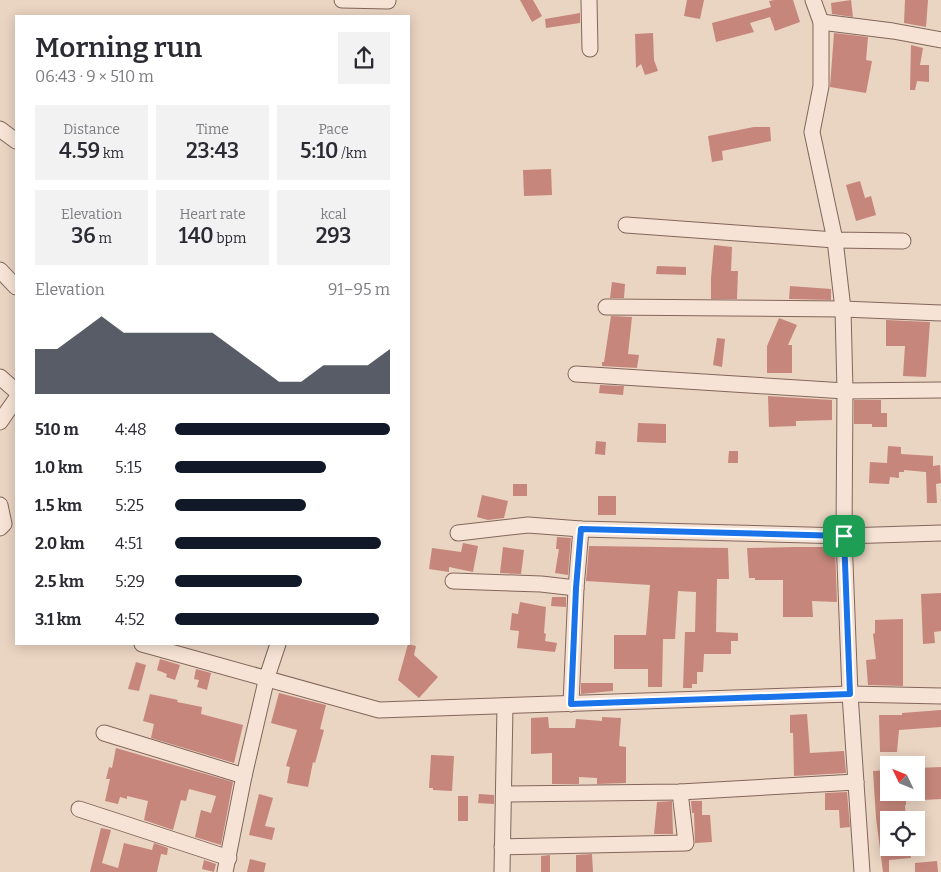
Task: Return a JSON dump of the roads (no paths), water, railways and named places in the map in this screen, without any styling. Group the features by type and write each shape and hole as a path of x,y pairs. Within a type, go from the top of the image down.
{"street":[{"path":"342,0 387,6"},
{"path":"589,0 590,49"},
{"path":"813,0 821,22 821,86 812,132 835,240 843,309 845,392 844,536 850,694 862,872"},
{"path":"821,22 893,31 941,40"},
{"path":"0,129 15,140"},
{"path":"626,225 835,240 903,241"},
{"path":"0,270 15,286"},
{"path":"606,307 843,309 941,313"},
{"path":"576,374 845,392 941,390"},
{"path":"0,378 15,389"},
{"path":"0,422 15,400"},
{"path":"0,505 4,524 0,528"},
{"path":"458,533 528,525 581,529 844,536 941,533"},
{"path":"571,704 576,588 581,529"},
{"path":"452,581 541,584 576,588"},
{"path":"146,645 267,677 379,710 850,694 941,696"},
{"path":"79,809 227,865 244,776 267,677 278,645"},
{"path":"502,872 505,794 505,706"},
{"path":"104,733 244,776"},
{"path":"505,794 680,792 856,782"},
{"path":"502,847 686,843 680,792"}]}
